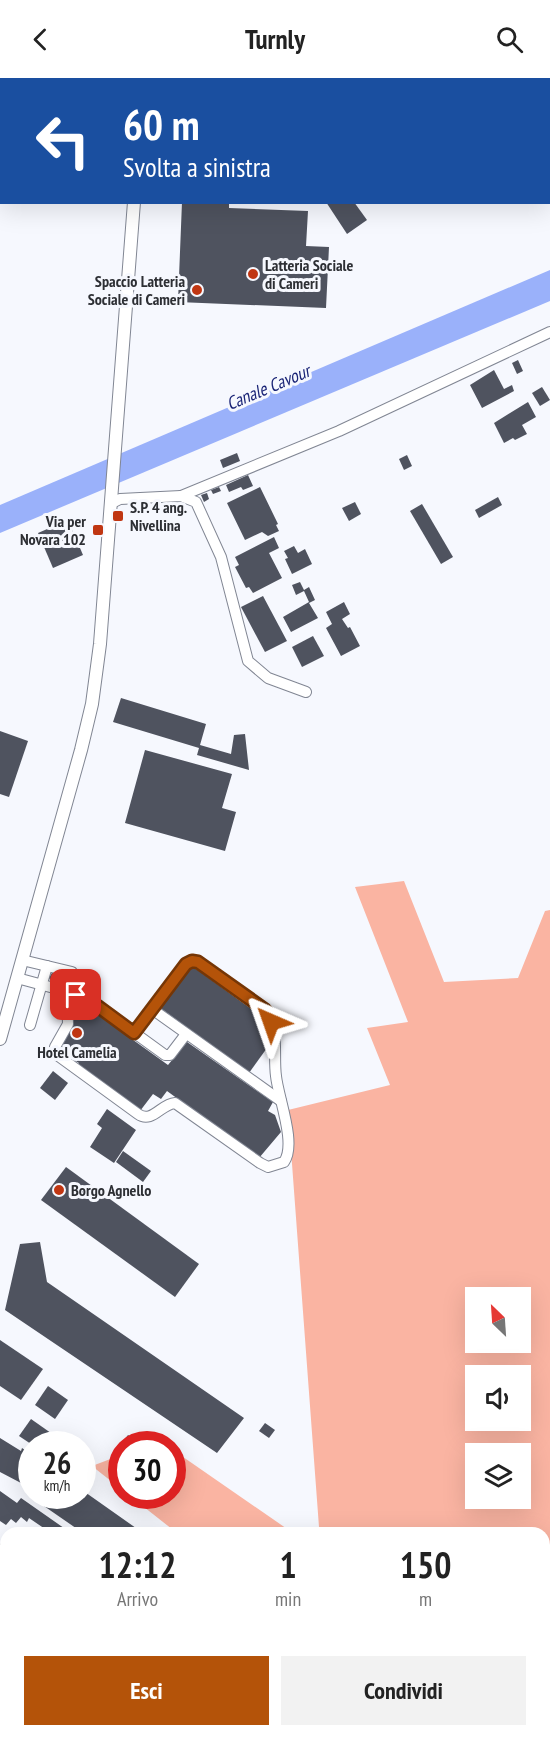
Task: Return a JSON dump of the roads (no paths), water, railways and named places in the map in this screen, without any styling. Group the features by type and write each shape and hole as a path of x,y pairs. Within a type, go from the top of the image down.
{"street":[{"path":"0,1039 92,704 100,644 134,204"},
{"path":"112,498 182,496 339,431 550,332"},
{"path":"182,496 196,502 221,557 248,662 268,678 306,692"},
{"path":"22,960 72,972 75,978 72,985 76,995 91,1005 96,1005 165,1055 170,1055 186,1034"},
{"path":"17,978 65,991 68,995 68,1024 55,1047 57,1055 143,1118 153,1116 169,1103 180,1104 260,1163 268,1167 284,1162 288,1156 284,1105 281,1101 276,1076 276,1052 270,1016 264,1009 198,962 192,961 186,964 134,1033"},
{"path":"30,1026 47,966"},
{"path":"152,1009 281,1101"}],"water":[{"path":"550,270 550,301 0,533 0,505"}],"place":[{"name":"Latteria Sociale di Cameri","path":"253,274"},
{"name":"Spaccio Latteria Sociale di Cameri","path":"197,290"},
{"name":"S.P. 4 ang. Nivellina","path":"118,516"},
{"name":"Via per Novara 102","path":"98,530"},
{"name":"Hotel Camelia","path":"77,1033"},
{"name":"Borgo Agnello","path":"59,1190"}],"water label":[{"name":"Canale Cavour","path":"268,387"}]}
